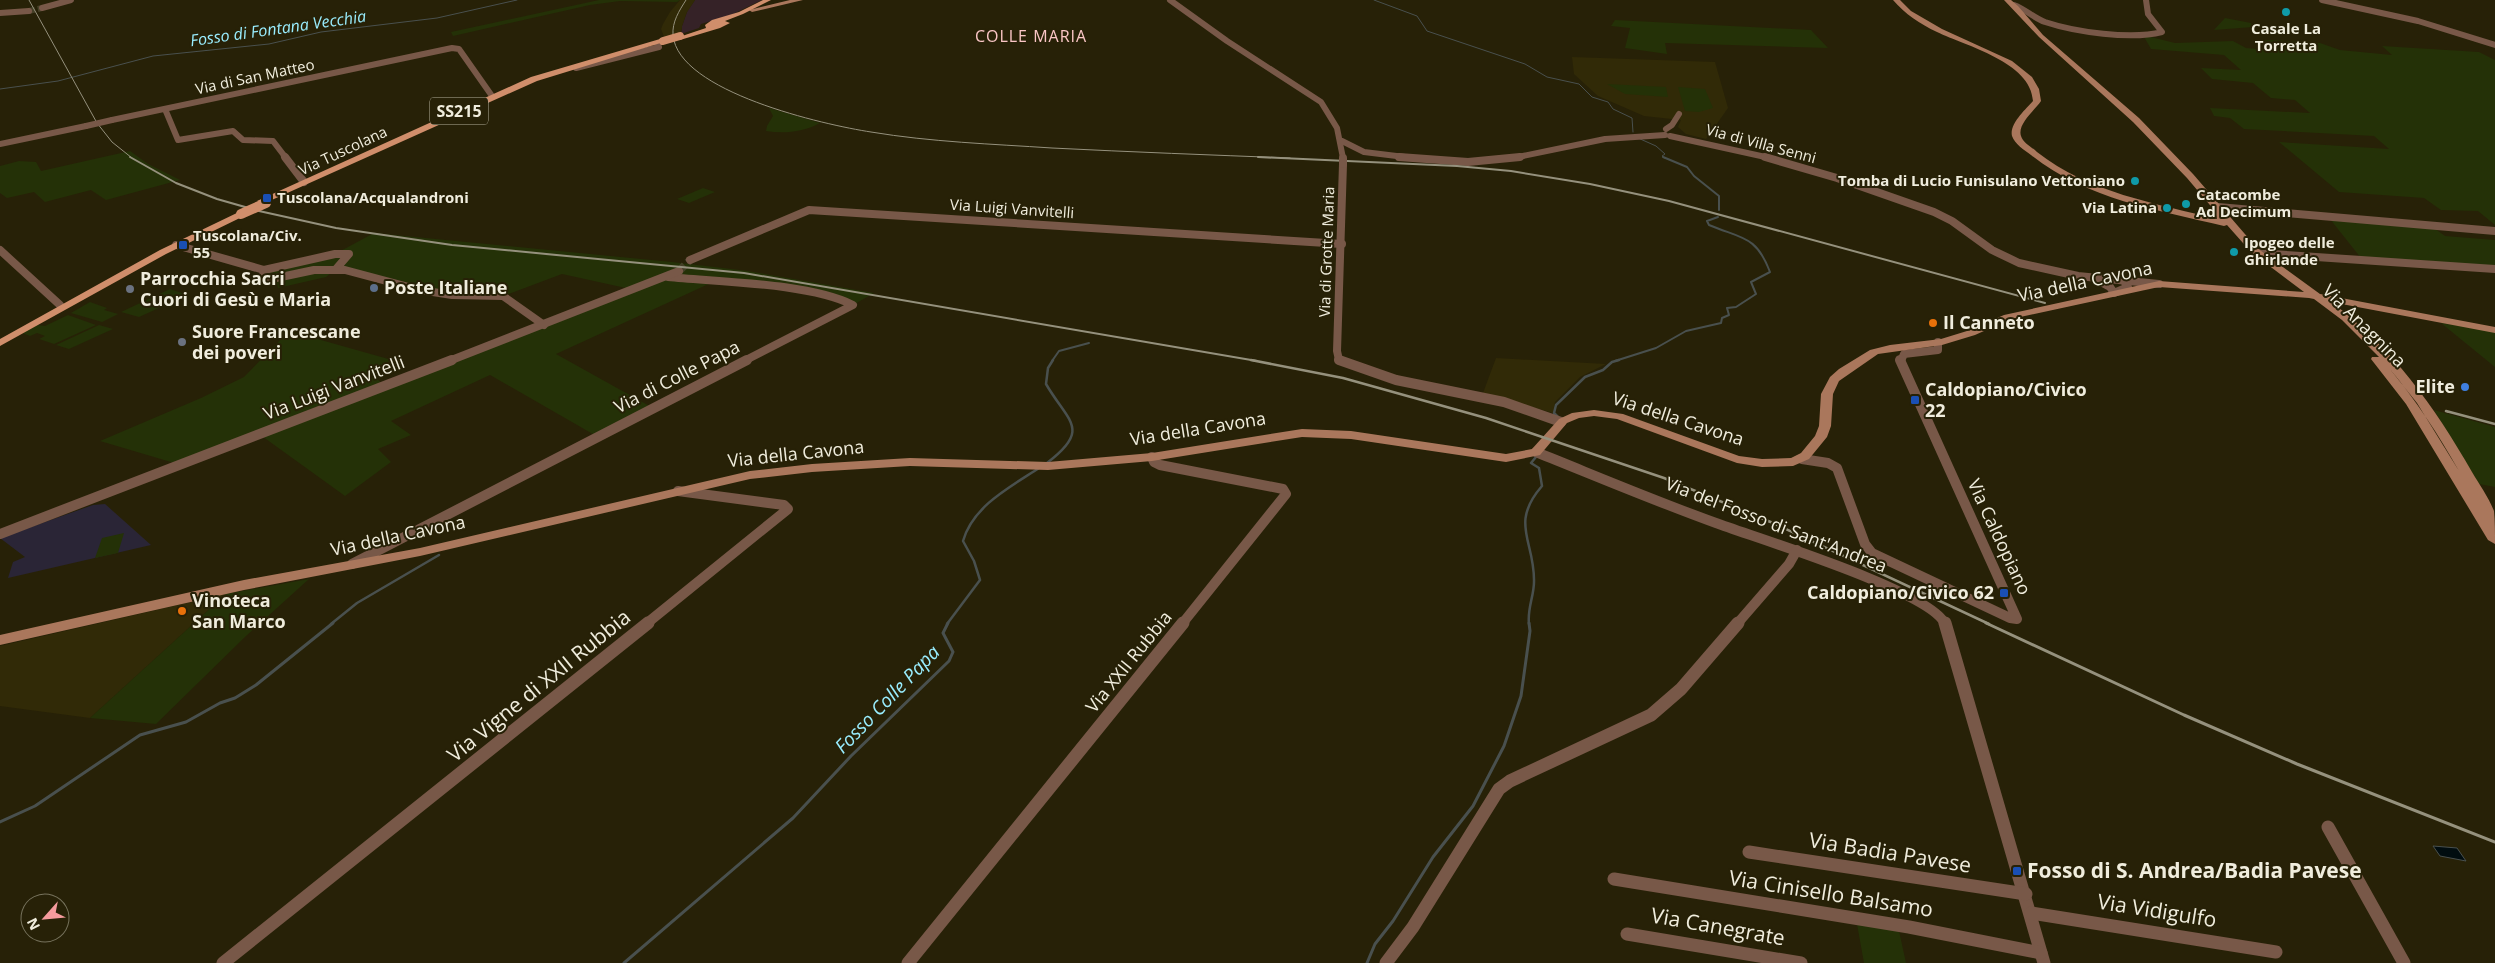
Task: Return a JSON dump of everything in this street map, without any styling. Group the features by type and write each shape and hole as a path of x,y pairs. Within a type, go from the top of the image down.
{"main road":[{"name":"Via Tuscolana","path":"713,25 726,24 768,0"},
{"path":"754,8 800,0"},
{"name":"Via Anagnina","path":"1896,0 1912,15 2013,66 2030,79 2036,92 2036,101 2017,125 2015,131 2019,141 2067,176 2091,188 2177,212 2225,222 2208,196"},
{"name":"Via Anagnina","path":"2007,0 2014,5 2039,34 2131,115 2208,196 2257,253 2313,296 2416,393 2447,440 2495,524"},
{"name":"Via Tuscolana","path":"264,202 494,99 560,72 661,44 754,8"},
{"name":"Via Tuscolana","path":"0,342 176,245 304,182 492,96 547,74 661,44"},
{"name":"Via Anagnina","path":"2177,212 2226,230 2258,259 2313,296"},
{"name":"Via Tuscolana","path":"0,338 145,257 239,214"},
{"name":"Via della Cavona","path":"1561,422 1579,414 1607,413 1742,460 1778,464 1802,459 1823,434 1827,394 1834,379 1877,351 1938,342 1971,333 2008,317 2114,293 2131,285 2158,284 2313,296 2495,330"},
{"name":"Via Anagnina","path":"2390,368 2495,540"},
{"path":"1536,452 1561,422"},
{"name":"Via della Cavona","path":"0,640 244,585 420,552 750,475 812,468 910,462 1042,466 1152,457 1302,433 1351,435 1506,458 1536,452"}],"street":[{"path":"42,8 71,0"},
{"name":"Via di Grotte Maria","path":"1170,0 1227,41 1318,100 1329,112 1342,141 1343,161 1342,244 1337,351 1339,360 1396,380 1504,402 1561,422"},
{"path":"2014,5 2039,19 2063,26 2160,34 2162,32 2148,14 2146,0"},
{"path":"2322,0 2418,21 2495,45"},
{"path":"0,14 29,11"},
{"name":"Via di San Matteo","path":"0,144 452,48 459,48 492,96"},
{"path":"165,109 179,141 233,131 243,140 274,141 304,182"},
{"path":"1669,131 1679,114"},
{"name":"Via di Villa Senni","path":"1342,141 1354,149 1375,154 1485,162 1522,157 1622,135 1669,131 1782,162 1928,210 1955,221 1988,248 2010,260 2048,271 2131,285"},
{"path":"2218,207 2495,231"},
{"name":"Via Luigi Vanvitelli","path":"690,260 800,212 810,210 1342,244"},
{"path":"176,245 264,270 335,254 349,254 336,269"},
{"path":"0,250 60,305"},
{"path":"2257,253 2495,269"},
{"path":"264,270 261,278 262,281 307,271 336,269 420,290 452,295 503,296 544,325"},
{"name":"Via Luigi Vanvitelli","path":"0,534 668,277 679,271"},
{"name":"Via di Colle Papa","path":"350,565 853,305 849,301 822,294 668,277"},
{"path":"2091,277 2108,286 2114,293"},
{"name":"Via Caldopiano","path":"1802,459 1828,462 1836,468 1865,544 1872,553 2001,614 2017,619 2018,617 1900,360 1904,354 1938,350 1938,342"},
{"name":"Via del Fosso di Sant'Andrea","path":"1536,452 1716,523 1862,574 1928,606 1942,616 1952,643 2043,958"},
{"name":"Via XXII Rubbia","path":"908,963 1286,494 1283,489 1160,465 1154,462 1152,457"},
{"name":"Via Vigne di XXII Rubbia","path":"223,963 449,784 788,509 784,505 677,491"},
{"path":"1386,963 1413,927 1499,789 1526,773 1662,708 1681,689 1789,564 1797,550"},
{"path":"2328,826 2404,963"},
{"name":"Via Badia Pavese","path":"1749,852 2026,894"},
{"name":"Via Cinisello Balsamo","path":"1614,880 1909,927 2043,958"},
{"name":"Via Vidigulfo","path":"2031,913 2276,952"},
{"name":"Via Canegrate","path":"1627,934 1801,963"}],"shaded area":[{"path":"680,0 695,0 687,12 681,34 665,39 661,29 670,12"},
{"path":"695,0 762,0 731,15 701,24 699,28 681,34 687,12"},
{"path":"1572,57 1715,62 1728,108 1706,139 1686,134 1678,127 1681,120 1644,116 1598,96 1574,74"},
{"path":"1496,358 1606,364 1580,377 1555,402 1553,413 1483,393"},
{"path":"105,504 151,545 8,578 13,562 25,557 0,538 93,505"},
{"path":"226,594 90,718 0,706 0,646"},
{"path":"2433,846 2457,848 2466,861 2440,856"}],"green space":[{"path":"599,0 680,0 677,2 620,1 590,5 453,36 451,32"},
{"path":"2225,18 2251,23 2253,27 2214,30"},
{"path":"1615,20 1811,30 1828,48 1665,43 1667,54 1625,48 1630,28 1611,26"},
{"path":"2143,35 2175,43 2233,41 2246,48 2269,50 2258,41 2320,43 2340,50 2392,55 2382,46 2479,52 2495,60 2495,225 2478,211 2441,210 2424,198 2339,192 2279,142 2389,149 2374,136 2244,129 2230,118 2214,116 2210,108 2310,113 2295,100 2271,98 2253,83 2212,79 2201,68 2241,70 2224,55 2151,49"},
{"path":"1607,84 1666,87 1668,97 1625,94"},
{"path":"1678,87 1705,89 1713,108 1699,112 1685,111"},
{"path":"769,108 820,123 794,132 766,131 773,116"},
{"path":"130,151 148,164 180,180 106,200 91,190 45,202 34,192 7,198 0,193 0,166 19,161 36,162 41,171"},
{"path":"703,188 715,192 689,203 677,199"},
{"path":"2330,219 2431,226 2445,236 2495,240 2495,267 2361,258"},
{"path":"374,233 748,271 874,293 853,305 822,294 713,282 556,354 653,408 598,437 490,375 391,421 411,435 378,449 391,462 345,496 259,434 181,465 100,441 201,398 244,377 289,331 392,360 372,373 384,386 635,290 562,274 503,296 452,295 336,269 326,277 278,288 276,280 260,275 335,254"},
{"path":"170,289 188,295 139,317 121,312"},
{"path":"90,302 107,308 104,310 118,314 102,322 71,313"},
{"path":"68,315 96,325 54,344 39,339 45,336 37,333 30,336 22,333 37,325 45,326"},
{"path":"2441,323 2495,331 2495,367"},
{"path":"99,325 113,329 69,349 56,345"},
{"path":"2434,410 2495,427 2495,487 2479,484"},
{"path":"124,533 118,553 95,558 102,538"},
{"path":"309,579 246,636 156,724 90,718 226,594"},
{"path":"1857,924 1899,931 1906,963 1864,963"}],"waterway":[{"name":"Fosso di Fontana Vecchia","path":"0,89 58,81 153,56 269,44 321,32 437,18 517,0"},
{"path":"1374,0 1417,16 1427,31 1525,64 1547,77 1579,84 1592,97 1608,102 1613,109 1632,118 1633,132"},
{"path":"1638,138 1656,146 1665,154 1663,157"},
{"path":"1663,157 1687,167 1694,176 1719,196 1719,210"},
{"path":"1615,361 1656,348 1686,331 1721,323 1722,318 1729,315 1727,308 1736,307 1756,294 1751,282 1770,272 1765,260 1759,251 1747,240 1709,225 1707,221 1718,217"},
{"name":"Fosso Colle Papa","path":"1052,361 1059,351 1089,343"},
{"name":"Fosso Colle Papa","path":"1047,463 1069,442 1072,433 1072,425 1068,417 1046,384 1048,368 1053,360"},
{"path":"1558,417 1554,413 1556,405 1585,377 1603,370 1612,362 1619,360"},
{"path":"1529,623 1534,582 1525,522 1532,499 1542,486 1539,468 1531,463 1536,457"},
{"name":"Fosso Colle Papa","path":"947,624 980,580 974,561 963,541 968,529 975,518 994,498 1039,468"},
{"path":"331,624 357,603 439,555"},
{"path":"0,822 35,806 140,735 186,722 220,703 235,698 256,685 333,623"},
{"name":"Fosso Colle Papa","path":"624,963 793,818 851,756 949,661 953,652 943,633 948,623"},
{"path":"1367,963 1375,944 1393,921 1433,857 1473,806 1504,746 1521,696 1530,631 1529,623"}],"tunnel":[{"path":"29,11 42,8"},
{"path":"679,271 690,260"}],"railway":[{"path":"29,0 97,123 112,142 132,158"},
{"path":"686,0 675,21 673,35 681,55 700,73 726,89 757,102 821,122 894,135 962,142 1290,158"},
{"path":"130,157 176,183 217,199 259,211 336,228 452,245 744,273 1257,361"},
{"path":"1258,157 1457,166 1511,171 1590,184 1669,201 2045,303"},
{"path":"1251,360 1343,378 1486,418 1664,478 1773,523 1989,624"},
{"path":"2446,411 2495,424"},
{"path":"1986,623 2184,715 2297,764 2495,842"}],"place":[{"name":"Casale La Torretta","path":"2286,12"},
{"name":"Tomba di Lucio Funisulano Vettoniano","path":"2135,181"},
{"name":"Tuscolana/Acqualandroni","path":"267,198"},
{"name":"Catacombe Ad Decimum","path":"2186,204"},
{"name":"Via Latina","path":"2167,208"},
{"name":"Tuscolana/Civ. 55","path":"183,245"},
{"name":"Ipogeo delle Ghirlande","path":"2234,252"},
{"name":"Poste Italiane","path":"374,288"},
{"name":"Parrocchia Sacri Cuori di Gesù e Maria","path":"130,289"},
{"name":"Il Canneto","path":"1933,323"},
{"name":"Suore Francescane dei poveri","path":"182,342"},
{"name":"Elite","path":"2465,387"},
{"name":"Caldopiano/Civico 22","path":"1915,400"},
{"name":"Caldopiano/Civico 62","path":"2004,593"},
{"name":"Vinoteca San Marco","path":"182,611"},
{"name":"Fosso di S. Andrea/Badia Pavese","path":"2017,871"}],"district":[{"name":"COLLE MARIA","path":"1031,36"}]}
